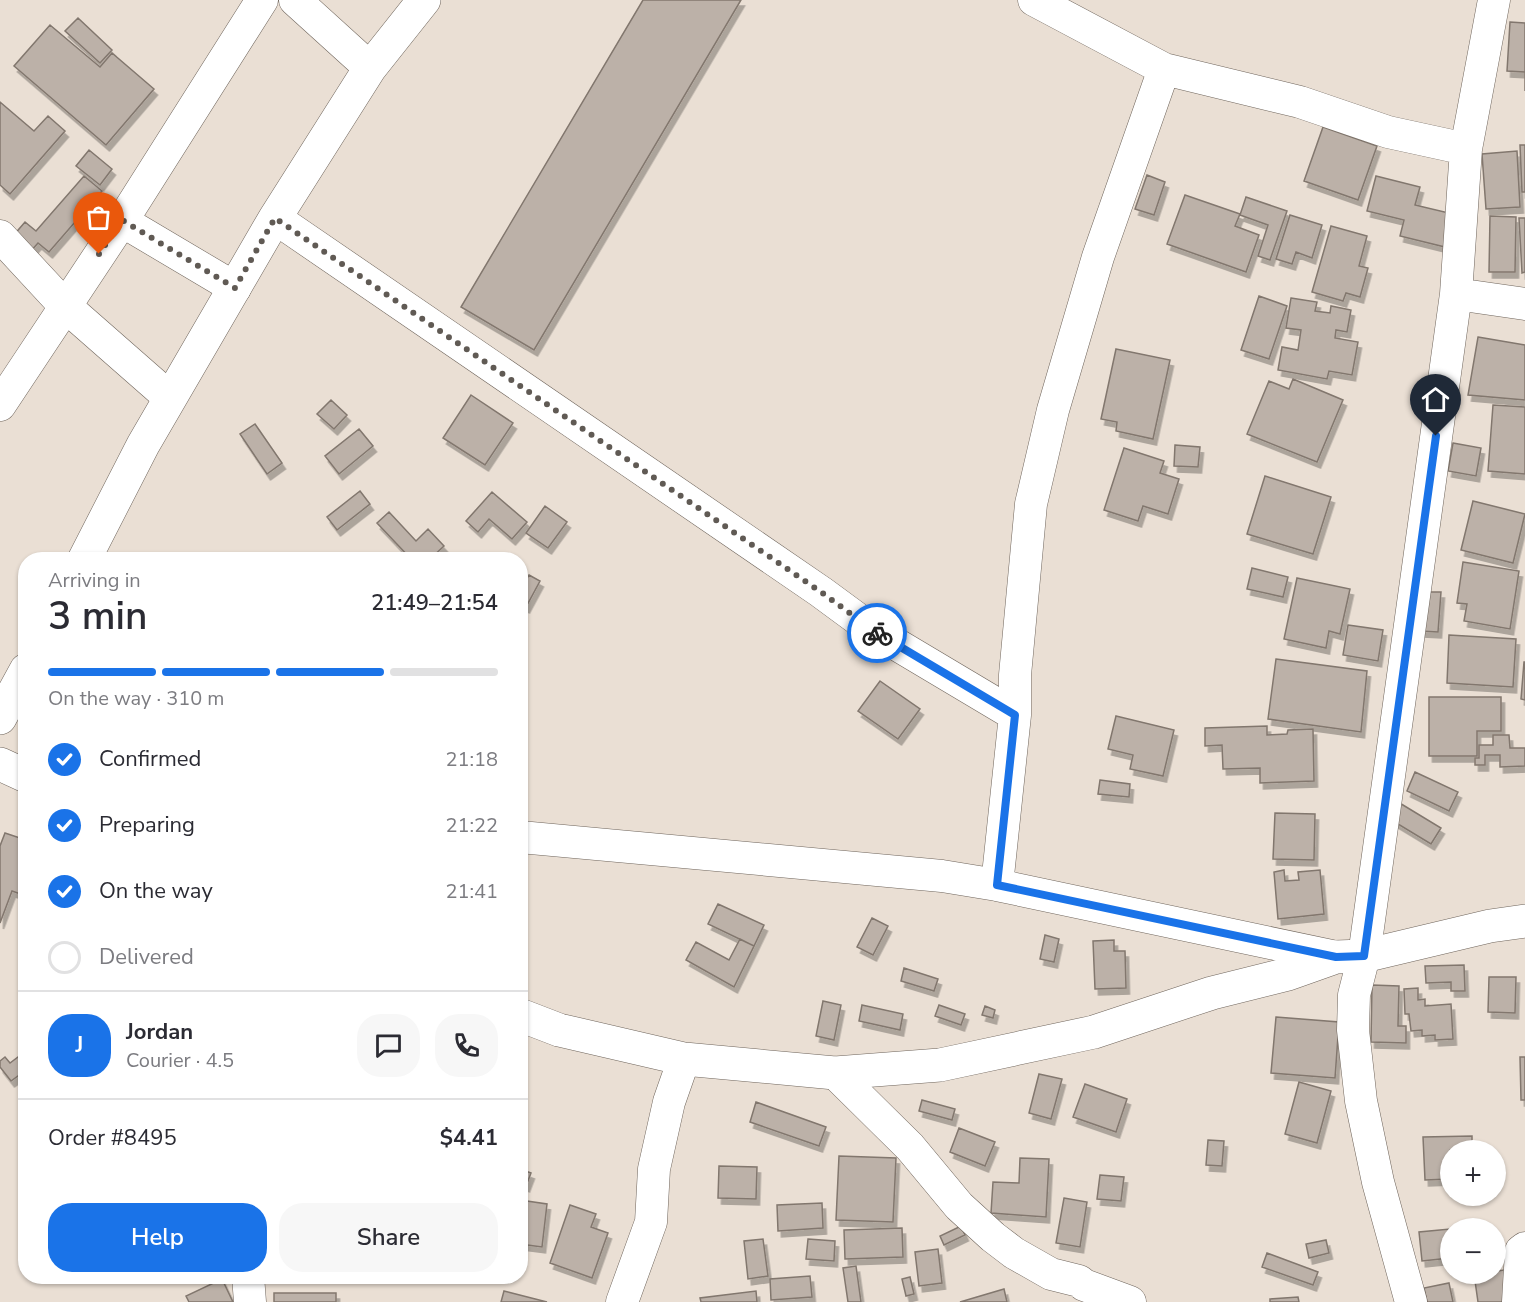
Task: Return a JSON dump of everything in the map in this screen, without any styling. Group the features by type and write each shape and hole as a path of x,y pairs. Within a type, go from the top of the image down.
{"main road":[{"path":"88,552 170,398 275,218 370,68 424,0"},
{"path":"0,718 18,685"},
{"path":"0,764 18,772"},
{"path":"528,1018 560,1030 684,1059 835,1073 940,1065 1094,1032 1212,993 1350,957 1490,926 1525,921"}],"street":[{"path":"0,405 122,220 262,0"},
{"path":"295,0 370,68"},
{"path":"1034,0 1164,69 1300,102 1398,134 1466,149"},
{"path":"1411,1302 1378,1182 1361,1101 1353,1030 1354,1006 1350,957 1456,294 1466,149 1494,0"},
{"path":"997,885 1015,715 1015,675 1031,504 1053,410 1098,257 1164,69"},
{"path":"275,218 821,592 874,631 1015,715"},
{"path":"122,220 235,288"},
{"path":"0,236 64,305 170,398"},
{"path":"1456,294 1525,304"},
{"path":"528,838 931,875 997,885 1350,957"},
{"path":"622,1302 651,1222 656,1159 669,1102 684,1059"},
{"path":"835,1073 910,1146 959,1206 993,1237 1014,1253 1051,1274 1079,1281 1083,1285 1130,1302"},
{"path":"1518,1302 1521,1251 1525,1248"},
{"path":"249,1284 250,1302"}],"building":[{"path":"643,0 741,0 534,350 461,307"},
{"path":"78,18 112,50 100,63 65,31"},
{"path":"1510,22 1525,23 1525,72 1507,71"},
{"path":"50,25 100,67 112,53 154,89 106,145 14,66"},
{"path":"0,102 34,131 48,116 65,131 10,194 0,185"},
{"path":"1323,127 1377,146 1358,200 1304,181"},
{"path":"1520,145 1525,145 1525,192 1522,192"},
{"path":"89,150 112,169 100,185 76,166"},
{"path":"1517,151 1520,207 1486,209 1482,154"},
{"path":"1147,175 1165,182 1154,215 1135,209"},
{"path":"84,176 102,191 49,252 38,243 31,251 13,236 25,222 36,231"},
{"path":"1376,176 1420,187 1415,205 1453,214 1445,247 1400,236 1404,220 1367,211"},
{"path":"1185,195 1240,214 1235,226 1259,235 1246,272 1167,244"},
{"path":"1246,197 1287,211 1270,260 1258,256 1268,225 1240,215"},
{"path":"1290,215 1322,225 1312,258 1296,252 1292,264 1276,259"},
{"path":"1490,216 1516,217 1515,272 1489,272"},
{"path":"1519,218 1525,218 1525,272 1522,273"},
{"path":"1331,226 1367,236 1359,266 1368,268 1360,297 1346,293 1343,301 1312,292"},
{"path":"1259,296 1287,306 1269,359 1241,350"},
{"path":"1291,298 1317,302 1315,311 1330,313 1331,306 1351,310 1347,332 1336,330 1335,338 1358,342 1352,375 1329,371 1327,379 1278,370 1282,347 1298,350 1301,330 1286,328"},
{"path":"1478,337 1525,345 1525,400 1468,395"},
{"path":"1116,349 1170,360 1153,439 1116,431 1117,422 1101,419"},
{"path":"1293,379 1343,400 1317,462 1247,434 1269,381 1289,389"},
{"path":"471,395 513,423 485,465 443,438"},
{"path":"331,400 347,415 334,429 317,414"},
{"path":"1493,405 1525,407 1525,474 1488,471"},
{"path":"255,424 282,463 267,474 240,434"},
{"path":"359,429 373,446 339,474 325,456"},
{"path":"1453,443 1481,448 1476,476 1448,471"},
{"path":"1175,445 1200,447 1198,467 1174,466"},
{"path":"1124,448 1164,461 1160,473 1179,479 1168,514 1143,506 1138,521 1104,510"},
{"path":"1265,476 1331,497 1313,554 1247,534"},
{"path":"360,491 370,504 337,530 327,517"},
{"path":"492,492 527,522 512,539 489,519 478,532 466,521"},
{"path":"1473,501 1525,514 1513,563 1461,550"},
{"path":"545,506 567,522 548,548 526,533"},
{"path":"389,512 416,541 428,529 444,546 438,552 404,552 377,523"},
{"path":"1463,562 1519,571 1510,629 1464,621 1467,604 1457,603"},
{"path":"1252,568 1288,577 1283,597 1247,589"},
{"path":"529,575 540,581 528,603"},
{"path":"1297,578 1350,589 1340,634 1329,631 1326,648 1284,639"},
{"path":"1423,592 1441,592 1438,632 1420,631"},
{"path":"1348,625 1383,630 1378,661 1343,655"},
{"path":"1449,635 1516,639 1513,687 1447,683"},
{"path":"1276,659 1367,671 1361,732 1268,719"},
{"path":"1525,662 1525,700 1521,699"},
{"path":"880,681 920,709 898,739 858,711"},
{"path":"1429,697 1501,697 1501,731 1477,731 1477,756 1429,756"},
{"path":"1116,716 1174,730 1163,776 1130,769 1133,755 1108,749"},
{"path":"1267,726 1267,735 1287,734 1288,730 1313,729 1314,781 1260,783 1260,768 1223,769 1222,745 1205,746 1205,728"},
{"path":"1493,735 1509,735 1510,748 1525,748 1525,766 1500,767 1500,755 1485,755 1485,765 1475,765 1475,758 1479,758 1479,745 1493,745"},
{"path":"1415,772 1458,792 1449,811 1407,791"},
{"path":"1100,780 1130,784 1129,797 1098,794"},
{"path":"1398,802 1441,828 1431,844 1388,818"},
{"path":"1275,813 1315,814 1314,860 1273,859"},
{"path":"5,833 18,837 18,893 12,891 0,923 0,846"},
{"path":"1284,870 1285,881 1299,880 1298,872 1320,870 1324,914 1278,919 1274,872"},
{"path":"718,904 764,925 754,946 708,924"},
{"path":"872,918 888,926 873,955 857,947"},
{"path":"1045,935 1059,939 1054,962 1040,959"},
{"path":"740,939 754,946 734,987 686,960 696,942 729,960"},
{"path":"1114,940 1114,951 1125,951 1126,988 1095,989 1093,941"},
{"path":"1464,965 1465,991 1451,991 1451,982 1426,983 1425,966"},
{"path":"904,968 938,979 934,991 901,981"},
{"path":"1489,977 1516,977 1515,1013 1488,1012"},
{"path":"1372,985 1399,986 1398,1026 1406,1026 1406,1043 1371,1042"},
{"path":"1418,988 1418,1000 1425,999 1425,1006 1451,1004 1453,1039 1435,1040 1435,1035 1422,1036 1422,1030 1411,1031 1409,1014 1405,1014 1404,989"},
{"path":"823,1001 841,1005 834,1040 816,1036"},
{"path":"862,1005 903,1014 900,1030 859,1021"},
{"path":"939,1005 965,1014 961,1025 935,1016"},
{"path":"985,1006 995,1010 993,1018 982,1015"},
{"path":"1276,1017 1339,1022 1335,1078 1271,1073"},
{"path":"5,1057 10,1063 18,1057 18,1076 11,1081 0,1067 0,1061"},
{"path":"1520,1057 1525,1057 1525,1100 1521,1100"},
{"path":"1039,1074 1062,1079 1051,1119 1029,1113"},
{"path":"1299,1082 1331,1091 1317,1143 1285,1134"},
{"path":"1085,1084 1127,1099 1116,1132 1073,1117"},
{"path":"922,1100 955,1109 952,1120 919,1111"},
{"path":"756,1102 826,1127 819,1146 750,1122"},
{"path":"959,1128 995,1142 985,1166 950,1152"},
{"path":"1472,1136 1472,1140 1440,1140 1440,1179 1425,1180 1423,1137"},
{"path":"1208,1140 1224,1141 1222,1166 1206,1165"},
{"path":"839,1156 896,1158 893,1222 836,1220"},
{"path":"1020,1158 1049,1159 1046,1217 991,1213 993,1182 1019,1183"},
{"path":"719,1166 757,1167 756,1199 718,1198"},
{"path":"1100,1175 1124,1177 1121,1201 1097,1199"},
{"path":"1064,1198 1087,1202 1080,1247 1056,1243"},
{"path":"528,1201 547,1204 542,1247 528,1245"},
{"path":"822,1203 823,1228 778,1231 777,1205"},
{"path":"570,1205 596,1214 591,1227 608,1233 592,1278 550,1263"},
{"path":"961,1226 965,1235 944,1245 940,1236"},
{"path":"902,1228 903,1257 845,1259 844,1230"},
{"path":"1440,1230 1440,1259 1422,1261 1419,1232"},
{"path":"763,1239 768,1276 748,1279 744,1241"},
{"path":"808,1239 835,1241 834,1261 806,1259"},
{"path":"1326,1240 1329,1253 1309,1258 1306,1244"},
{"path":"938,1249 942,1283 919,1286 915,1252"},
{"path":"1267,1253 1318,1272 1313,1285 1262,1267"},
{"path":"856,1266 861,1302 848,1302 843,1268"},
{"path":"1512,1269 1517,1302 1478,1302 1475,1284 1506,1284 1506,1270"},
{"path":"810,1276 812,1297 771,1300 770,1279"},
{"path":"910,1277 914,1294 906,1296 902,1279"},
{"path":"211,1284 224,1284 233,1302 189,1302 186,1296"},
{"path":"1449,1284 1453,1302 1427,1302 1424,1288"},
{"path":"1004,1289 1007,1302 960,1302"},
{"path":"504,1291 547,1302 501,1302"},
{"path":"756,1291 757,1302 701,1302 700,1298"},
{"path":"274,1293 336,1293 336,1302 274,1302"},
{"path":"1298,1297 1299,1302 1270,1302 1270,1299"}],"way so far":[{"path":"99,254 122,220 235,288 275,218 821,592 877,633"}],"route":[{"path":"877,633 1015,715 997,885 1031,890 1336,957 1364,956 1436,436"}]}
